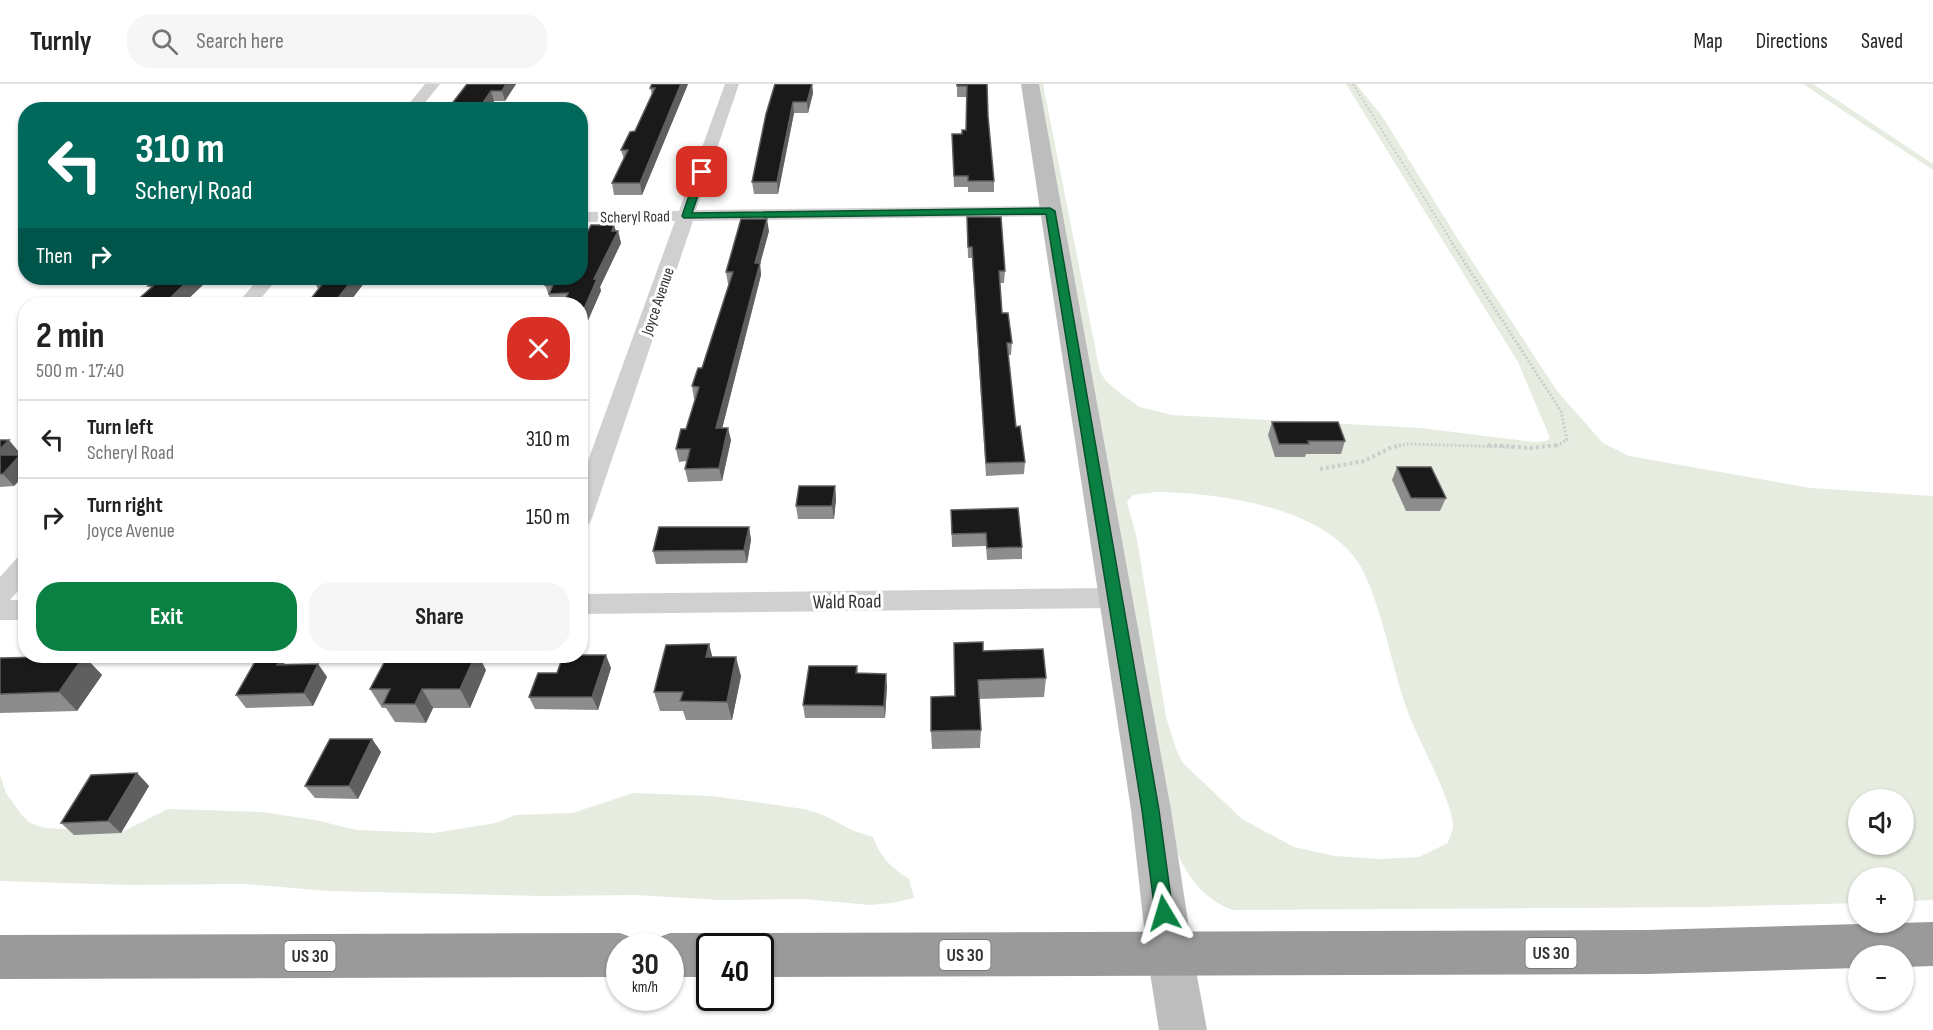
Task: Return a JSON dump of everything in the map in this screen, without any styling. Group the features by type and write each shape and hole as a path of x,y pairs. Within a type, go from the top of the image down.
{"highway":[{"name":"US 30","path":"774,955 1648,952 1933,944"},
{"name":"US 30","path":"0,957 606,956"}],"street":[{"path":"418,102 433,84"},
{"name":"Joyce Avenue","path":"588,495 732,84"},
{"path":"1030,84 1151,810 1170,954 1183,1030"},
{"name":"Scheryl Road","path":"588,217 1050,211"},
{"path":"252,297 263,285"},
{"path":"0,594 18,573"},
{"name":"Wald Road","path":"588,604 1114,598"},
{"path":"0,610 18,610"}],"path":[{"path":"1320,469 1364,461 1390,448 1407,444 1531,448 1555,447 1568,440 1561,411 1431,210 1353,84"}],"shaded area":[{"path":"1038,84 1043,84 1100,372 1106,381 1140,407 1172,415 1421,428 1534,442 1546,441 1550,438 1518,362 1346,84 1356,84 1382,116 1459,241 1557,391 1603,443 1629,456 1811,488 1933,496 1933,900 1914,901 1914,867 1848,867 1848,903 1709,907 1232,910 1205,894 1186,870 1176,850","holes":["1157,492 1243,501 1273,508 1302,519 1328,533 1349,551 1364,573 1372,591 1404,702 1448,804 1453,826 1448,843 1419,857 1381,859 1335,856 1294,847 1242,819 1183,763 1166,717 1137,539 1127,502 1133,495"]},
{"path":"1803,84 1813,84 1933,164 1933,170"},
{"path":"0,775 6,793 30,823 45,828 122,832 168,809 262,812 315,820 357,830 434,833 496,823 515,815 572,813 634,793 712,796 804,809 873,837 887,861 909,879 914,898 870,905 805,899 720,900 635,895 544,896 328,891 244,884 130,885 0,881"}],"building":[{"path":"467,84 506,84 502,91 491,91 483,102 453,102"},
{"path":"652,84 681,84 640,183 612,183 628,150 621,150 630,132 635,131 655,88 650,88"},
{"path":"775,84 812,84 807,102 793,102 777,182 752,182 766,114"},
{"path":"957,84 987,84 994,181 968,181 968,176 954,176 952,134 962,134 962,130 966,130 967,86 957,86"},
{"path":"967,217 1001,217 1005,271 999,271 1002,313 1008,313 1012,343 1007,343 1016,427 1020,426 1025,462 986,463 972,247 968,247"},
{"path":"741,219 767,219 755,263 760,263 716,428 728,428 719,468 685,469 690,449 676,449 681,429 686,429 699,387 692,386 698,368 702,368 733,272 726,272"},
{"path":"591,225 614,225 612,231 618,231 594,279 597,279 588,300 588,297 566,297 568,293 549,294 553,285 588,285 588,231"},
{"path":"184,285 171,297 141,297 153,286 148,286"},
{"path":"321,285 348,285 339,297 312,297"},
{"path":"1272,422 1338,422 1345,441 1279,444"},
{"path":"0,440 9,440 0,449"},
{"path":"0,455 18,455 3,474 0,474"},
{"path":"1397,467 1431,467 1446,498 1411,498"},
{"path":"799,486 835,486 832,506 796,506"},
{"path":"1018,508 1022,547 987,548 986,533 952,534 951,510"},
{"path":"659,527 749,527 744,550 653,551"},
{"path":"983,642 983,651 1043,649 1046,678 978,680 981,730 931,731 931,697 955,696 954,643"},
{"path":"709,644 706,657 736,657 727,702 680,701 683,692 654,692 666,645"},
{"path":"588,655 606,655 592,697 529,697 538,673 557,673 561,663 588,663"},
{"path":"0,658 18,658 18,663 79,663 59,692 0,694"},
{"path":"254,663 318,664 304,693 236,695"},
{"path":"384,663 472,663 460,689 422,689 415,704 383,704 390,689 370,689"},
{"path":"809,666 857,666 856,673 886,674 884,706 803,705"},
{"path":"330,739 372,739 349,786 305,786"},
{"path":"137,773 108,821 61,823 91,775"}],"route":[{"path":"702,172 687,216 1050,211 1151,810 1164,913"}]}
